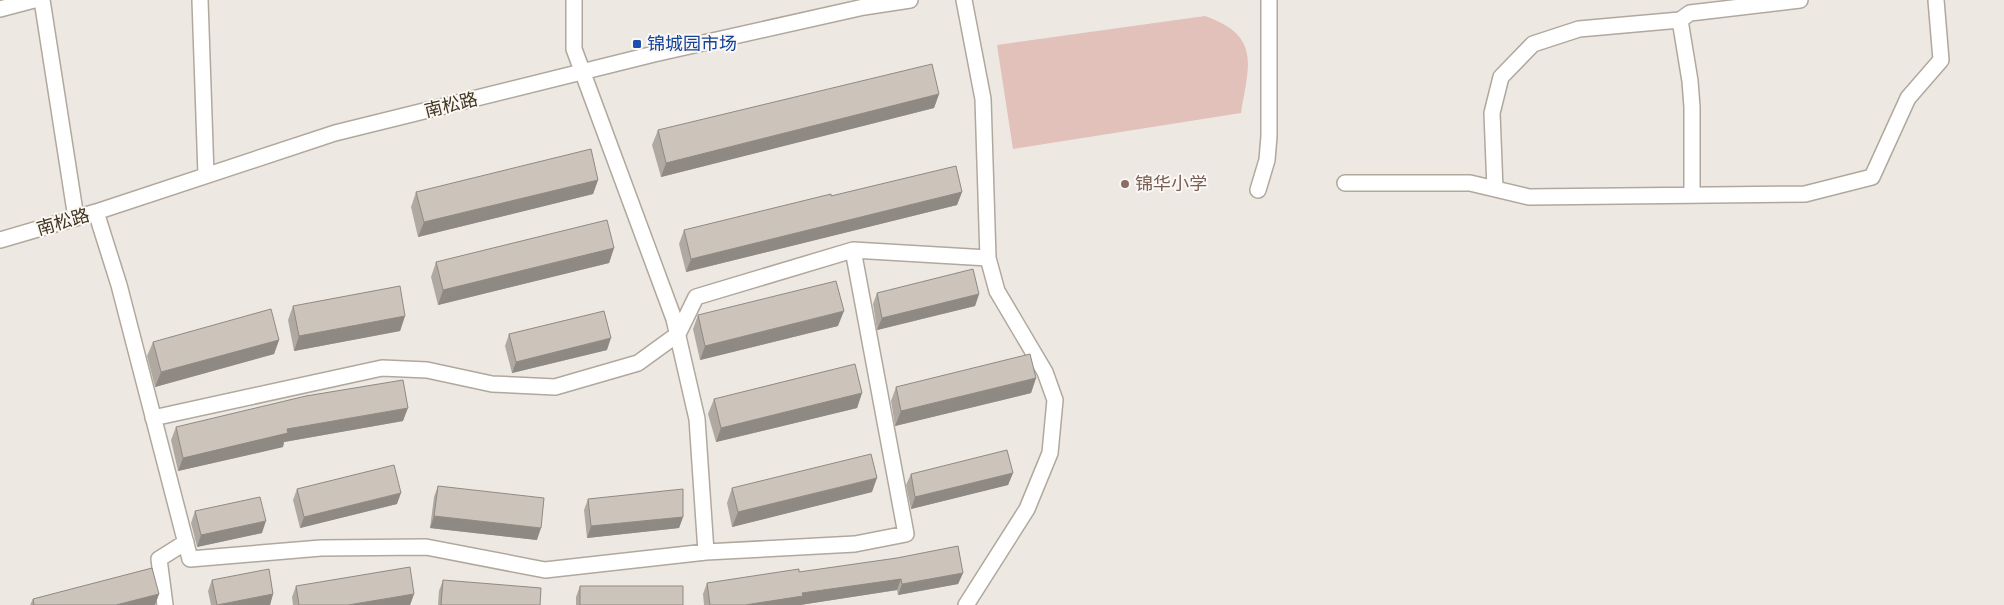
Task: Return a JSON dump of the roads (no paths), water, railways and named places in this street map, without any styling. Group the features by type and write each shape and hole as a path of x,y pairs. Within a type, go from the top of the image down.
{"street":[{"path":"0,10 34,0"},
{"path":"42,0 76,218"},
{"path":"200,0 206,175"},
{"path":"574,0 574,49 678,334 697,419 706,552"},
{"name":"南松路","path":"0,240 96,212 335,133 863,3 910,0"},
{"path":"964,0 983,99 988,258 997,291 1044,372 1055,400 1050,453 1027,508 966,605"},
{"path":"1258,190 1267,160 1269,136 1269,0"},
{"path":"1495,188 1492,113 1502,77 1533,44 1579,29 1686,11 1800,0"},
{"path":"1345,183 1470,183 1529,197 1805,194 1872,177 1908,98 1940,60 1936,0"},
{"path":"1686,11 1692,107 1692,195"},
{"path":"96,212 119,284 190,559 320,548 426,547 545,570 706,552 855,544 906,534 853,250"},
{"path":"153,418 382,368 426,370 492,384 554,387 638,363 678,334 696,297 853,250 988,258"},
{"path":"165,605 159,560 186,542"}],"place":[{"name":"锦城园市场","path":"637,44"},
{"name":"锦华小学","path":"1125,184"}]}
